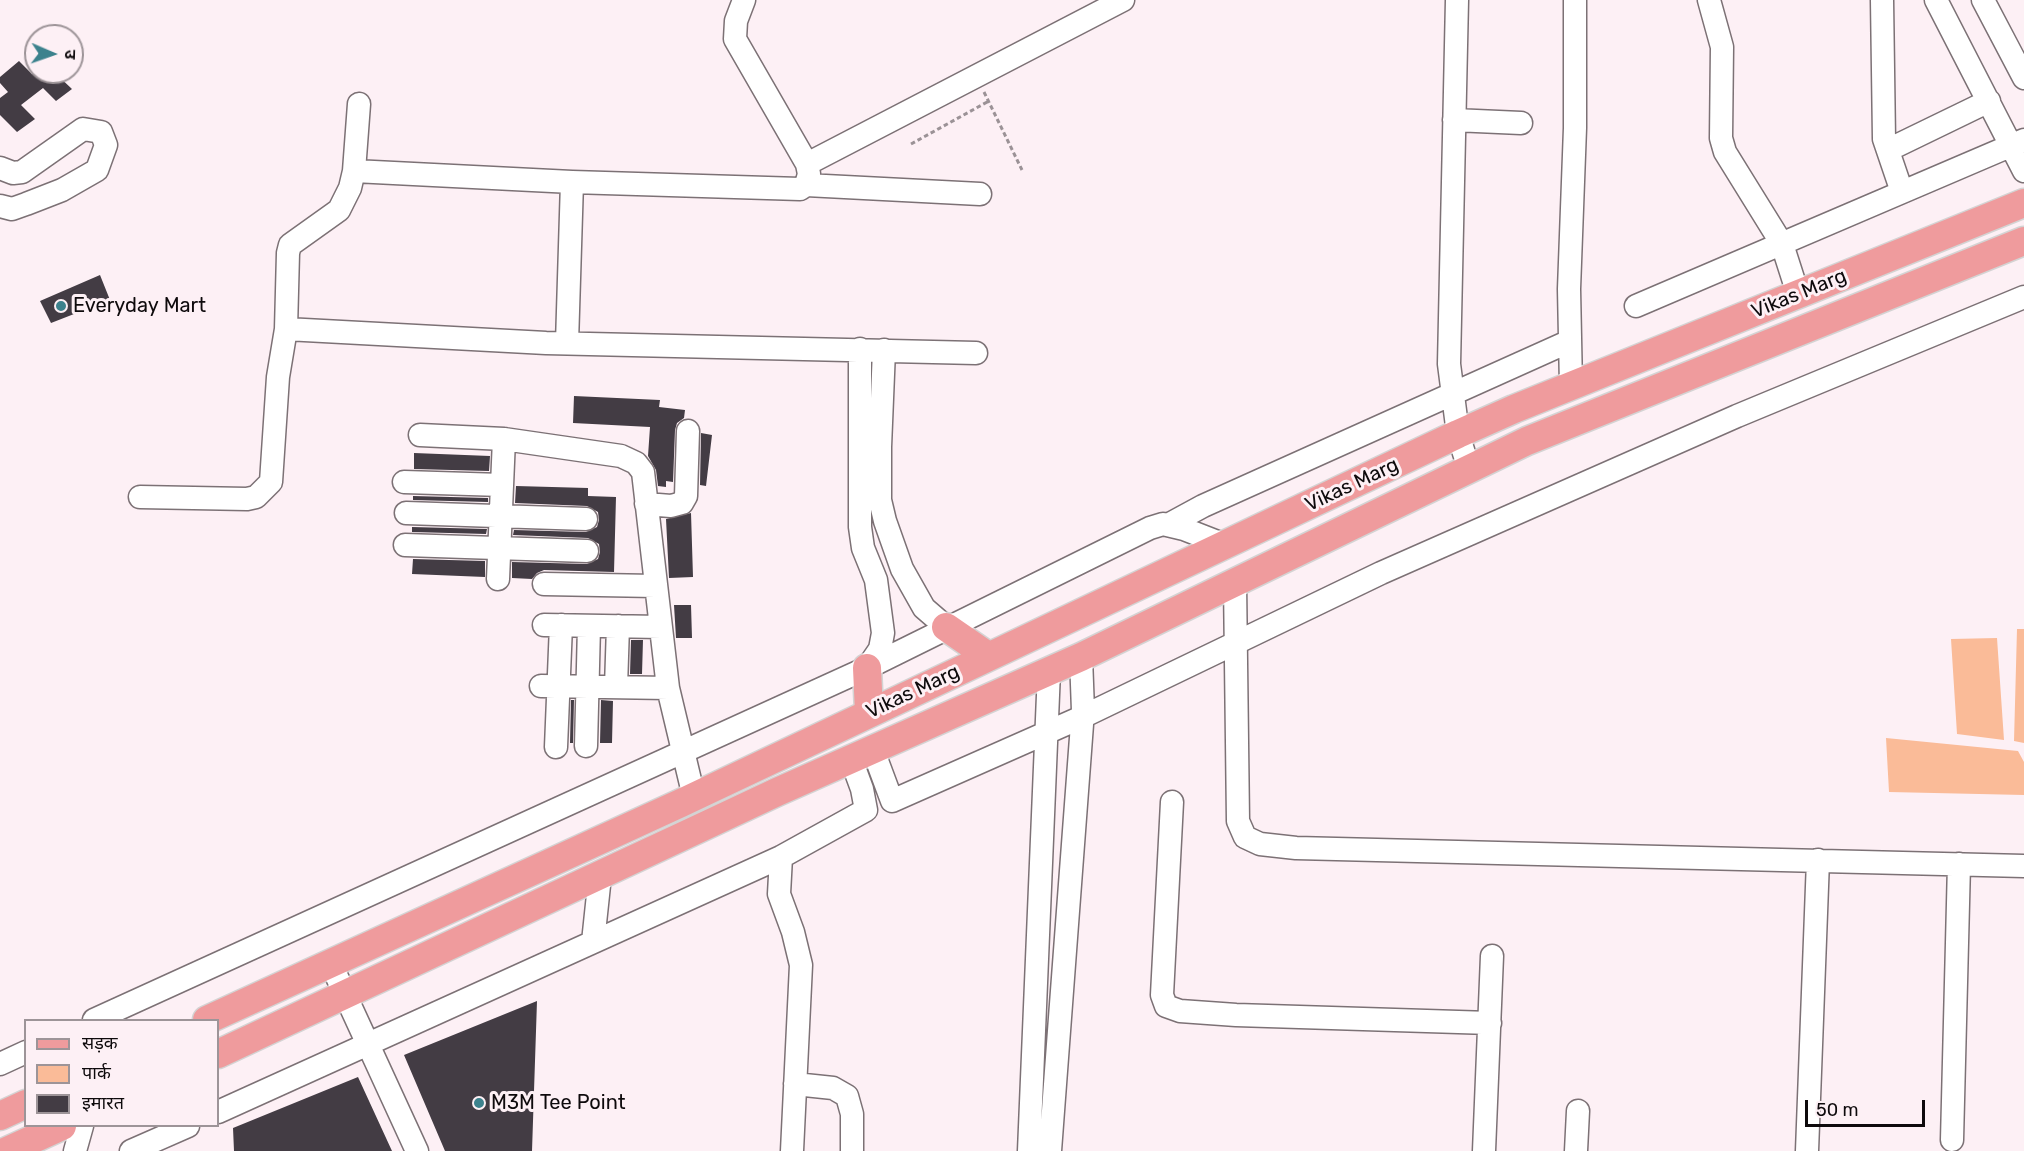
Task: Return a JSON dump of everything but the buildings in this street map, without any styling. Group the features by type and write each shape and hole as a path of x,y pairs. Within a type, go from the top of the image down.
{"main road":[{"name":"Vikas Marg","path":"209,1019 694,797 1458,434 2024,203"},
{"path":"219,1054 862,754 1081,657 1527,441 2024,241"},
{"path":"946,627 988,656"},
{"path":"867,668 869,712"},
{"path":"0,1116 24,1105"},
{"path":"7,1151 58,1127"}],"street":[{"path":"744,0 736,21 735,39 806,174"},
{"path":"354,171 572,182 800,189 806,174 977,76 1123,0"},
{"path":"1457,0 1449,364 1451,394 1458,434 1469,469"},
{"path":"1571,386 1575,0"},
{"path":"1708,0 1722,47 1721,138 1725,152 1782,244 1798,294"},
{"path":"1882,0 1884,139 1902,192"},
{"path":"1936,0 1989,101 2018,142 2024,171"},
{"path":"1983,0 2024,78"},
{"path":"1888,150 1989,101"},
{"path":"140,497 247,499 264,491 271,482 278,377 286,329 286,264 290,245 339,210 350,188 354,171 359,104"},
{"path":"1454,120 1521,123"},
{"path":"0,206 12,209 26,204 62,190 97,170 104,156 105,137 101,132 84,129 22,171 1,171"},
{"path":"1636,306 2018,142"},
{"path":"806,174 980,194"},
{"path":"567,343 572,182"},
{"path":"219,1112 781,857 866,810 892,801 1082,717 1381,573 1737,416 2024,297"},
{"path":"286,329 567,343 976,353"},
{"path":"96,1019 867,668 1150,528 1168,525 1203,506 1570,341"},
{"path":"860,349 860,526 863,548 881,603 883,633 880,649 867,668"},
{"path":"884,350 880,500 902,569 924,608 946,627"},
{"path":"646,504 671,506 681,503 686,496 688,431"},
{"path":"420,435 504,439 621,456 636,464 643,472 668,688 694,797"},
{"path":"498,579 504,439"},
{"path":"404,482 502,485"},
{"path":"406,513 586,519"},
{"path":"1168,525 1225,545"},
{"path":"405,545 587,551"},
{"path":"870,564 897,553"},
{"path":"1235,582 1238,821 1245,837 1260,844 1296,848 2024,866"},
{"path":"544,584 655,586"},
{"path":"556,747 550,686 553,625 661,627"},
{"path":"586,746 589,626"},
{"path":"616,687 618,626"},
{"path":"1050,1151 1082,717 1081,657"},
{"path":"1029,1151 1049,671"},
{"path":"550,686 668,688"},
{"path":"862,754 892,801"},
{"path":"862,754 862,789 866,810"},
{"path":"1172,802 1162,994 1166,1006 1180,1011 1236,1015 1490,1023"},
{"path":"781,857 779,894 793,932 801,965 792,1151"},
{"path":"1807,1151 1818,860"},
{"path":"1952,1140 1959,864"},
{"path":"593,942 600,876"},
{"path":"1484,1151 1492,956"},
{"path":"331,964 417,1151"},
{"path":"0,1064 24,1053"},
{"path":"795,1084 833,1088 847,1096 852,1114 852,1151"},
{"path":"1575,1151 1578,1111"},
{"path":"75,1151 81,1127"},
{"path":"131,1151 184,1127"}],"path":[{"path":"977,76 1022,170"},
{"path":"911,144 989,101"}],"green space":[{"path":"2017,629 2024,629 2024,743 2014,741"},
{"path":"1997,638 2004,740 1957,734 1951,639"},
{"path":"1886,738 2018,751 2024,762 2024,795 1889,792"}],"place":[{"name":"Everyday Mart","path":"61,306"},
{"name":"M3M Tee Point","path":"479,1103"}]}
